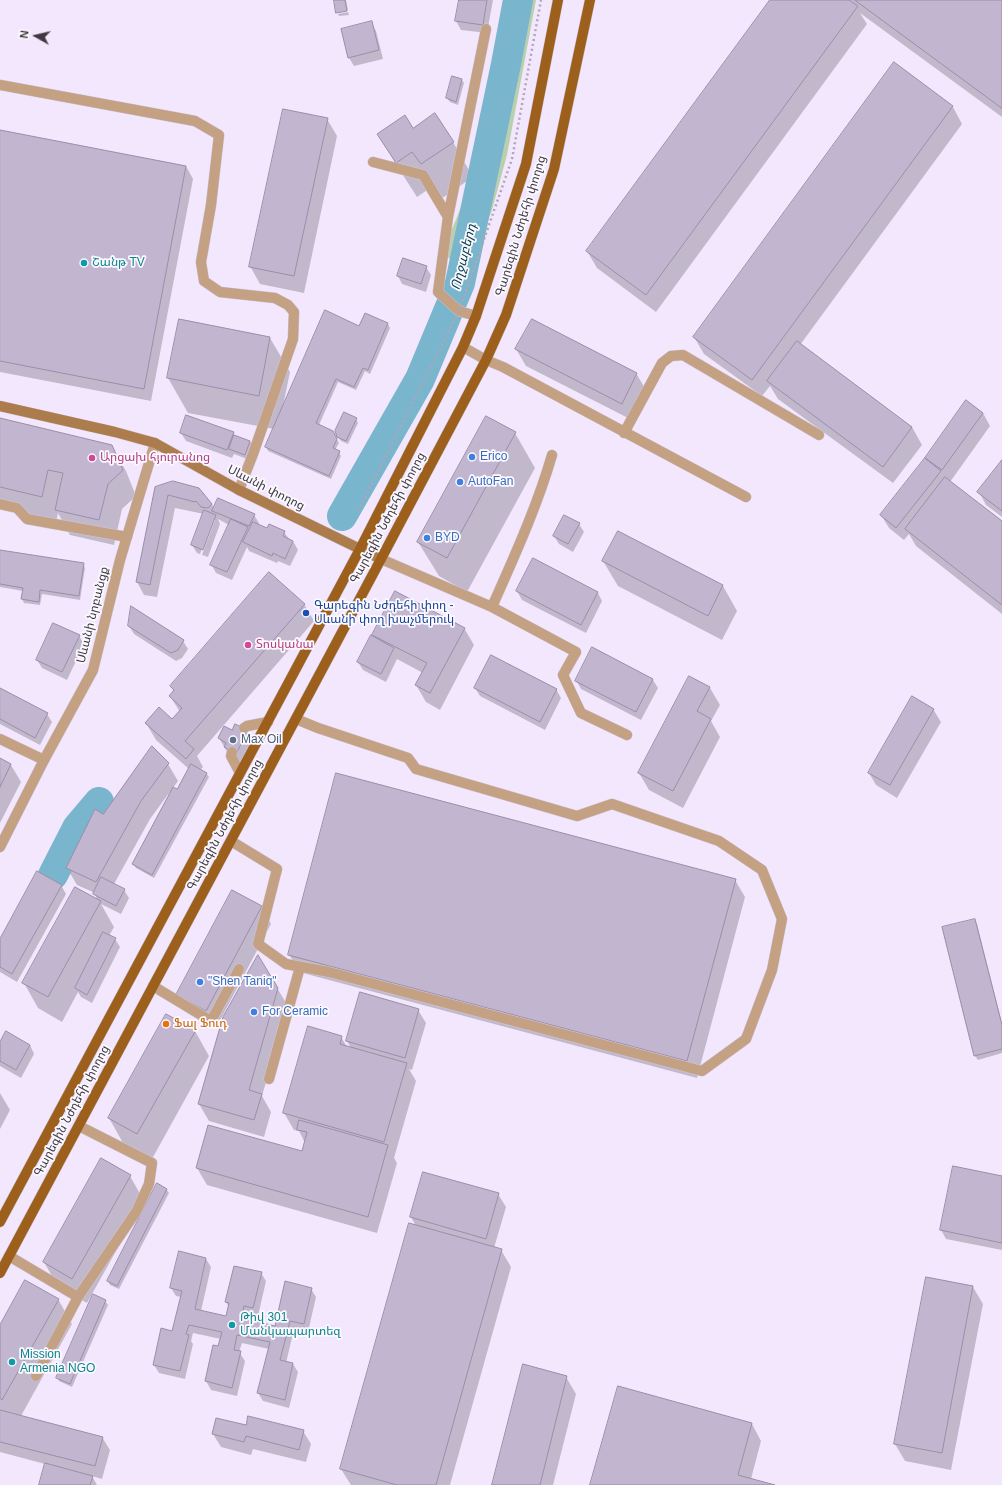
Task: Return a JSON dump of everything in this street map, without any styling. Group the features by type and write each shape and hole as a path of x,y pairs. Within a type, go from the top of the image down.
{"main road":[{"name":"Գարեգին Նժդեհի փողոց","path":"0,1222 360,549 462,347 476,316 526,164 558,0"},
{"name":"Գարեգին Նժդեհի փողոց","path":"0,1273 486,360 506,315 554,170 590,0"}],"street":[{"path":"476,316 457,309 438,292 448,217 486,29"},
{"path":"0,85 195,120 219,135 211,205 201,262 204,281 220,292 275,298 288,305 294,312 293,339 239,490"},
{"path":"373,162 423,175 448,217"},
{"path":"462,347 503,367 746,497"},
{"path":"624,433 662,363 671,356 683,355 819,435"},
{"name":"Սևանի փողոց","path":"0,406 115,432 154,443 239,490 360,549 492,607 576,652 563,675 581,713 627,735"},
{"name":"Սևանի նրբանցք","path":"0,846 44,760 93,670 127,536 154,443"},
{"path":"492,607 524,534 544,482 552,455"},
{"path":"0,504 17,508 27,519 127,536"},
{"path":"231,841 277,869 258,944 286,964 329,972 702,1071 746,1039 772,970 782,919 762,870 720,841 612,804 576,816 416,769 408,758 318,728 296,719"},
{"path":"244,728 247,726 268,722"},
{"path":"0,738 44,760"},
{"path":"232,752 231,756 240,773"},
{"path":"269,1079 300,967"},
{"path":"153,986 211,1021 240,969"},
{"path":"36,1376 78,1297 136,1212 148,1184 152,1163 79,1126"},
{"path":"9,1256 78,1297"}],"path":[{"path":"358,511 457,309 512,159 540,0"}],"green space":[{"path":"512,0 536,0 507,155 492,210 467,274 457,268 448,257 446,246 474,176 483,144 484,120 491,87 492,70 503,40"}],"building":[{"path":"334,0 345,0 347,11 336,13"},
{"path":"459,0 487,0 483,25 455,21"},
{"path":"770,0 849,0 858,6 646,295 586,251"},
{"path":"855,0 1002,0 1002,108"},
{"path":"372,21 379,50 348,58 341,29"},
{"path":"894,62 953,106 752,380 693,337"},
{"path":"452,76 462,79 456,102 446,98"},
{"path":"283,109 328,118 294,276 249,267"},
{"path":"435,113 454,142 421,164 412,152 396,163 377,134 405,115 413,128"},
{"name":"Շանթ TV","path":"0,130 186,166 144,389 0,361"},
{"path":"403,258 427,266 421,284 397,276"},
{"path":"325,310 359,326 365,313 388,323 368,370 363,368 354,387 336,379 316,423 333,431 337,439 333,448 340,451 329,476 265,447"},
{"path":"179,319 270,337 259,396 167,378"},
{"path":"532,319 637,373 622,404 515,349"},
{"path":"797,341 912,427 883,467 767,381"},
{"path":"966,400 983,413 942,470 925,458"},
{"path":"344,412 357,418 346,441 337,437 335,431"},
{"path":"186,415 234,432 227,450 180,433"},
{"path":"486,416 516,432 447,558 417,542"},
{"path":"0,418 112,445 123,470 108,484 99,520 55,510 63,473 48,470 42,497 0,487"},
{"path":"234,435 250,441 245,455 229,449"},
{"path":"925,458 941,471 896,528 880,515"},
{"path":"1002,460 1002,511 977,492"},
{"path":"945,477 1002,521 1002,605 905,529"},
{"path":"173,481 199,488 212,504 208,508 201,507 196,501 168,495 150,585 136,582 155,487"},
{"path":"218,498 255,514 249,526 212,511"},
{"path":"204,510 216,515 203,550 191,545"},
{"path":"564,515 580,523 568,544 553,536"},
{"path":"231,519 248,527 227,572 210,565"},
{"path":"253,522 267,528 269,524 285,531 283,536 293,541 285,559 273,553 272,556 243,542"},
{"path":"618,531 723,585 708,616 602,561"},
{"path":"0,550 84,563 79,596 40,590 39,602 21,599 23,588 0,584"},
{"path":"533,558 598,592 581,625 516,591"},
{"path":"269,572 305,604 185,741 194,749 186,759 145,723 159,707 172,719 182,708 169,696 174,690 170,686"},
{"path":"395,591 465,628 430,693 415,685 427,663 372,635"},
{"path":"131,606 184,640 178,650 171,653 128,626"},
{"path":"53,623 80,635 62,672 36,660"},
{"path":"371,635 394,648 381,674 357,662"},
{"path":"592,647 653,679 636,712 575,681"},
{"path":"491,655 557,689 540,722 474,688"},
{"path":"689,676 710,687 697,711 711,719 673,791 638,773"},
{"path":"0,688 48,713 35,738 0,719"},
{"path":"912,696 934,709 890,785 868,773"},
{"name":"Max Oil","path":"235,724 248,730 236,754 224,747 226,743 218,738 224,726 232,730"},
{"path":"152,746 169,763 141,801 96,882 66,868 95,809 103,814"},
{"path":"0,758 11,764 0,787"},
{"path":"191,764 207,773 152,875 132,864 173,787 177,789"},
{"path":"336,773 736,879 687,1061 288,955"},
{"path":"37,871 62,885 12,974 0,967 0,939"},
{"path":"101,877 125,889 116,906 93,894"},
{"path":"75,887 101,901 48,997 22,983"},
{"path":"232,890 262,906 206,1011 176,995"},
{"path":"975,919 1002,1025 1002,1049 974,1056 942,927"},
{"path":"103,932 116,938 87,995 75,988"},
{"path":"258,955 278,988 249,1090 262,1094 254,1120 198,1104 223,1017"},
{"path":"360,992 419,1009 405,1058 346,1041"},
{"path":"166,1014 196,1030 137,1134 108,1118"},
{"path":"308,1026 342,1036 340,1044 407,1063 384,1142 283,1113"},
{"path":"6,1031 30,1045 16,1070 0,1061 0,1042"},
{"path":"299,1120 388,1145 368,1217 196,1168 208,1125 302,1151 307,1132 297,1130"},
{"path":"101,1158 131,1175 72,1279 43,1262"},
{"path":"953,1166 1002,1176 1002,1243 940,1230"},
{"path":"423,1172 499,1193 486,1239 410,1217"},
{"path":"157,1183 167,1189 117,1286 107,1281"},
{"path":"409,1223 502,1249 436,1485 397,1485 340,1469"},
{"name":"Թիվ 301 Մանկապարտեզ","path":"179,1251 206,1258 195,1309 226,1316 229,1303 225,1302 234,1266 262,1272 253,1308 244,1306 242,1318 275,1326 285,1281 312,1288 304,1324 290,1321 280,1360 293,1363 285,1400 257,1393 270,1342 237,1335 234,1350 241,1351 232,1388 205,1381 213,1345 218,1346 222,1332 189,1325 186,1334 189,1335 180,1371 153,1365 161,1328 172,1331 182,1291 170,1288"},
{"path":"926,1277 973,1286 942,1453 894,1444"},
{"name":"Mission Armenia NGO","path":"25,1280 59,1299 2,1400 0,1398 0,1325"},
{"path":"93,1294 106,1300 70,1384 56,1378"},
{"path":"523,1364 567,1376 540,1485 492,1485"},
{"path":"618,1386 752,1423 738,1475 775,1485 590,1485"},
{"path":"0,1410 103,1437 95,1466 0,1442"},
{"path":"248,1416 304,1430 299,1450 246,1436 244,1442 212,1434 216,1418 246,1425"},
{"path":"45,1463 93,1476 90,1485 39,1485"}],"waterway":[{"name":"Ողջաբերդ","path":"342,516 420,379 460,283 518,0"},
{"name":"Ողջաբերդ","path":"53,875 77,828 99,802"}],"place":[{"name":"Շանթ TV","path":"84,263"},
{"name":"Erico","path":"472,457"},
{"name":"Արցախ հյուրանոց","path":"92,458"},
{"name":"AutoFan","path":"460,482"},
{"name":"BYD","path":"427,538"},
{"name":"Գարեգին Նժդեհի փող - Սևանի փող խաչմերուկ","path":"306,613"},
{"name":"Տոսկանա","path":"248,645"},
{"name":"Max Oil","path":"233,740"},
{"name":"\"Shen Taniq\"","path":"200,982"},
{"name":"For Ceramic","path":"254,1012"},
{"name":"Ֆալ Ֆուդ","path":"166,1024"},
{"name":"Թիվ 301 Մանկապարտեզ","path":"232,1325"},
{"name":"Mission Armenia NGO","path":"12,1362"}]}
